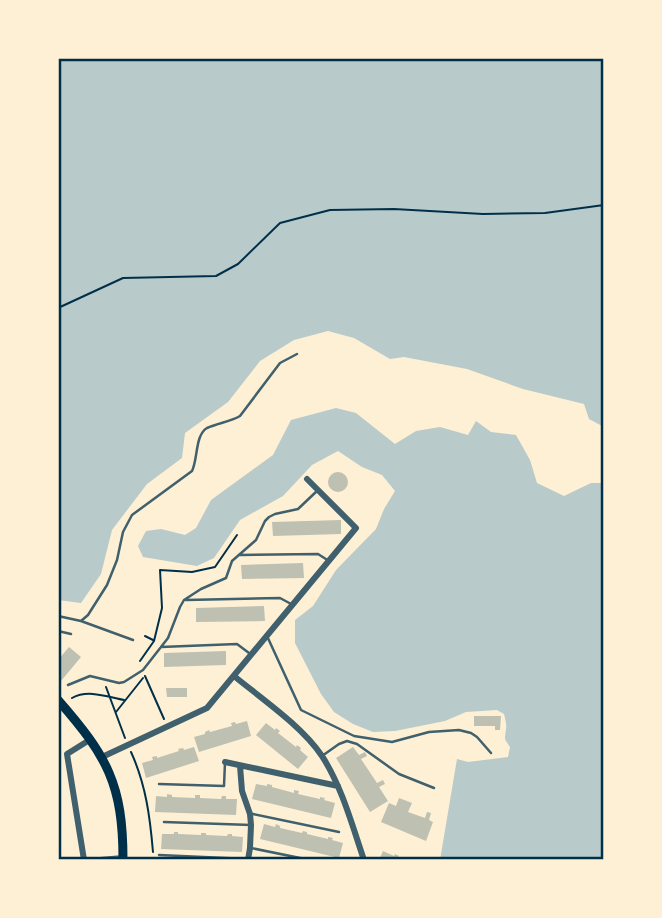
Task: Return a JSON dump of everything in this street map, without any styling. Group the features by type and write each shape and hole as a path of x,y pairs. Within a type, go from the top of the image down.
{"main road":[{"path":"58,700 91,739 112,777 122,827 123,859"}],"street":[{"path":"103,757 207,708 356,528 307,479"},
{"path":"234,676 294,725 322,756 338,786 364,860"},
{"path":"84,860 67,754 91,739"},
{"path":"225,762 338,786"},
{"path":"240,766 242,791 251,825 248,860"},
{"path":"100,860 123,859"}],"lane":[{"path":"81,621 88,615 107,585 117,560 123,532 132,515 192,471 205,429 240,416 279,363 297,354"},
{"path":"68,685 90,676 124,682 143,670 172,631 184,600 226,578 232,561 256,540 269,517 298,509 317,490"},
{"path":"239,555 318,554 329,561"},
{"path":"184,600 280,598 293,605"},
{"path":"58,616 81,621 133,640"},
{"path":"58,631 71,634"},
{"path":"267,636 301,710 354,736 392,742 429,732 459,730 477,737 491,753"},
{"path":"161,647 237,644 252,655"},
{"path":"322,756 338,744 347,741 358,744 399,774 434,788"},
{"path":"159,784 224,786 225,762"},
{"path":"250,814 339,832"},
{"path":"163,821 251,825"},
{"path":"250,848 310,860"},
{"path":"159,855 248,860"}],"path":[{"path":"58,308 123,278 216,276 238,264 280,223 330,210 545,213 604,205"},
{"path":"145,636 154,641"},
{"path":"115,712 145,676"},
{"path":"104,680 121,729"},
{"path":"72,698 86,693 125,700"},
{"path":"134,758 144,783 153,855"}],"shaded area":[{"path":"58,58 604,58 604,427 589,419 584,404 523,389 467,369 404,357 390,359 354,338 328,331 294,340 260,361 228,402 185,433 182,458 147,484 112,530 101,574 81,603 58,600"},
{"path":"336,408 356,413 395,444 416,431 440,427 468,435 476,421 491,432 516,435 530,460 537,483 564,496 591,483 604,483 604,860 440,860 457,759 468,762 508,757 510,747 505,738 504,714 497,710 466,712 445,721 395,731 373,732 334,712 321,694 295,643 295,620 313,606 336,570 376,529 395,491 382,475 362,467 338,451 312,465 283,496 240,520 214,558 197,566 143,557 138,546 146,531 161,529 185,535 196,528 211,500 273,455 291,420"}],"building":[{"path":"338,472 345,475 348,482 345,489 338,492 331,489 328,482 331,475"},
{"path":"341,520 341,534 273,536 272,522"},
{"path":"303,563 304,578 242,579 241,565"},
{"path":"264,606 265,621 196,622 196,608"},
{"path":"69,647 81,657 61,681 58,677 58,660"},
{"path":"226,651 226,665 164,667 164,653"},
{"path":"166,688 187,688 187,697 167,697"},
{"path":"474,716 501,716 500,730 495,730 495,726 474,726"},
{"path":"247,721 251,736 199,752 194,737 209,730 210,732 232,726 231,723"},
{"path":"266,723 301,748 308,757 298,769 256,735"},
{"path":"194,747 199,761 146,778 142,763 153,760 152,757 179,751 178,749"},
{"path":"353,747 359,755 365,752 367,756 361,759 377,783 383,780 385,784 379,787 388,801 370,812 336,758"},
{"path":"256,784 272,785 294,793 294,790 299,791 298,794 325,798 324,800 335,803 331,818 252,799"},
{"path":"167,794 172,797 195,798 195,795 200,795 200,798 221,799 226,796 226,799 237,799 236,815 155,812 156,796 167,797"},
{"path":"399,798 412,803 408,812 425,818 427,812 431,813 429,820 433,822 426,841 381,822 389,803 396,806"},
{"path":"264,824 275,827 276,824 280,828 333,838 332,840 343,843 339,858 260,839"},
{"path":"174,832 227,836 232,834 243,837 242,852 161,849 162,834"},
{"path":"383,851 394,856 395,854 404,860 379,860"}]}
